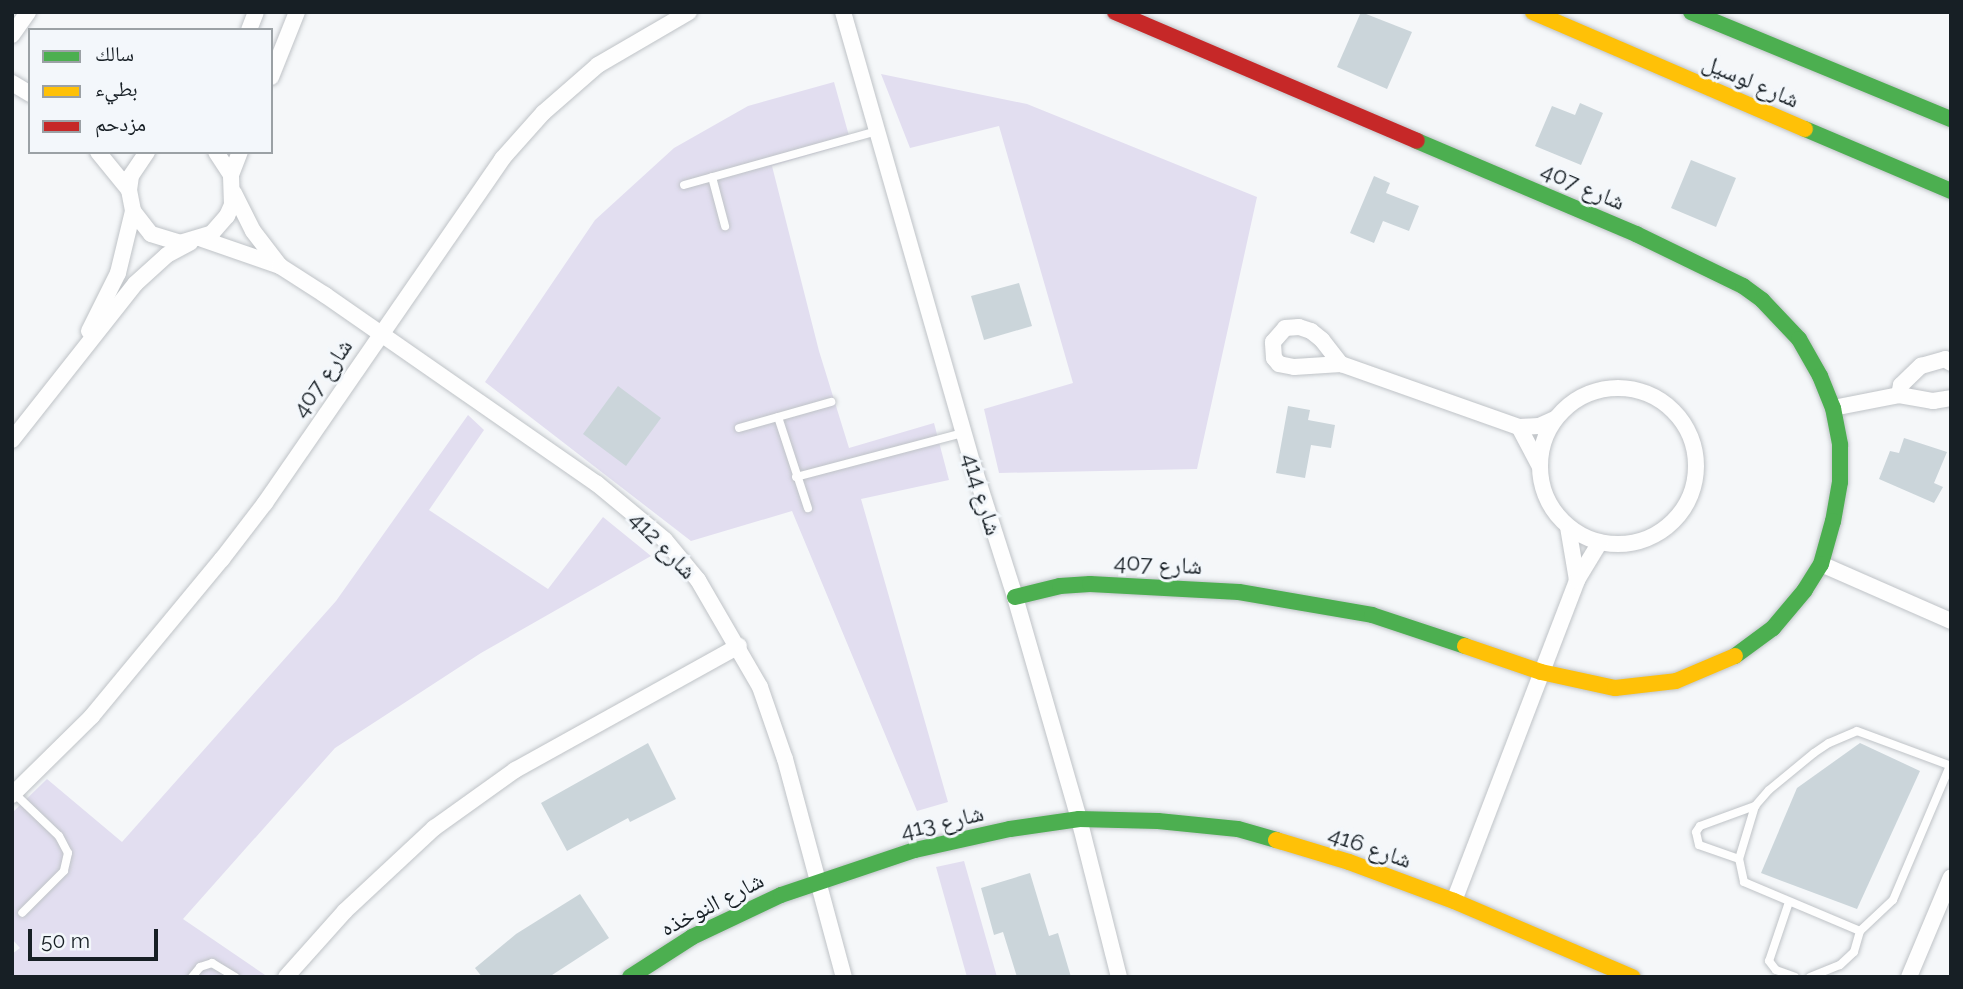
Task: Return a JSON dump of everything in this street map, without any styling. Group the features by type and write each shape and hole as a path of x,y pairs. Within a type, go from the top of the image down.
{"street":[{"path":"12,35 28,12"},
{"path":"273,72 298,12"},
{"name":"شارع 407","path":"13,794 92,716 177,616 265,503 502,159 543,113 598,65 689,12"},
{"name":"شارع 414","path":"843,12 963,433 1015,597 1079,819 1119,977"},
{"name":"شارع 407","path":"1015,597 1052,587 1090,584 1239,592 1372,615 1541,672 1615,688 1676,681 1707,670 1734,656 1773,628 1805,590 1821,564 1840,482 1840,444 1833,408 1820,376 1799,339 1777,313 1743,286 1636,234 1115,12"},
{"name":"شارع لوسيل","path":"1533,12 1949,189"},
{"name":"شارع لوسيل","path":"1690,12 1951,119"},
{"path":"12,83 28,93"},
{"path":"100,154 129,190"},
{"path":"69,366 112,288 127,242 133,211 129,190 137,163 144,154"},
{"path":"217,154 231,175"},
{"path":"231,175 239,154"},
{"name":"شارع 412","path":"231,175 234,193 253,231 280,266"},
{"path":"12,440 135,284 167,255 212,233 228,216 234,193"},
{"name":"شارع 412","path":"133,211 151,234 170,242 196,241 280,266 625,505 665,540 698,580 739,646 760,687 775,727 844,977"},
{"path":"1899,394 1900,385 1921,366 1945,359 1951,363"},
{"path":"1341,364 1519,427 1539,426 1556,418 1576,400 1589,394 1630,389 1668,406 1678,416 1695,453 1695,481 1676,518 1641,540 1614,544 1600,542 1568,527"},
{"path":"1833,408 1899,394 1933,401 1951,398"},
{"path":"1539,466 1544,441 1556,418"},
{"path":"1519,427 1539,466 1547,499 1568,527 1577,580"},
{"path":"1454,901 1577,580 1600,542"},
{"path":"1821,564 1951,621"},
{"path":"286,977 345,911 434,828 515,770 739,646"},
{"name":"شارع 413","path":"819,881 915,850 1010,829 1079,819"},
{"name":"شارع 416","path":"1079,819 1158,821 1238,829 1349,862 1454,901 1632,977"},
{"path":"1909,977 1951,877"},
{"name":"شارع النوخذه","path":"630,977 735,914 819,881"}],"lane":[{"path":"684,185 877,131"},
{"path":"712,177 725,226"},
{"path":"739,428 831,402"},
{"path":"778,417 808,508"},
{"path":"796,477 963,433"},
{"path":"1810,977 1840,965 1854,952 1860,931 1893,900 1950,766 1857,732 1829,743 1769,790 1755,806 1739,859 1744,882 1860,931"},
{"path":"13,794 64,841 68,853 64,872 22,913"},
{"path":"1739,859 1699,845 1696,832 1700,826 1755,806"},
{"path":"1789,902 1769,961 1776,970 1795,977"},
{"path":"192,977 200,967 212,963 236,977"}],"shaded area":[{"path":"881,74 1027,104 1257,197 1197,469 999,473 984,409 1073,383 999,126 910,148"},
{"path":"834,82 851,143 772,166 819,351 849,448 934,423 949,480 861,499 948,802 917,811 792,511 691,541 485,382 595,220 674,148 748,106"},
{"path":"468,415 484,430 429,510 548,589 603,517 651,556 481,653 335,748 183,919 268,977 12,977 12,954 20,948 12,939 12,813 47,779 122,842 336,601"},
{"path":"964,861 997,977 967,977 936,867"}],"building":[{"path":"1361,12 1412,32 1387,89 1337,67"},
{"path":"1580,103 1603,113 1581,165 1535,146 1552,106 1575,115"},
{"path":"1691,160 1736,178 1716,227 1671,208"},
{"path":"1374,176 1390,183 1386,193 1419,206 1409,231 1383,221 1374,243 1350,233"},
{"path":"1019,283 1032,326 984,340 971,296"},
{"path":"618,386 661,418 626,466 583,434"},
{"path":"1288,406 1310,410 1308,420 1335,425 1331,448 1311,445 1305,478 1276,473"},
{"path":"1904,438 1947,452 1934,483 1943,487 1934,503 1879,479 1890,451 1899,453"},
{"path":"648,743 676,799 630,822 628,818 567,851 541,803"},
{"path":"1860,743 1920,771 1857,909 1761,873 1797,788"},
{"path":"1030,873 1049,936 1058,933 1071,977 1017,977 1003,932 994,935 981,888"},
{"path":"580,894 609,938 549,977 482,977 475,968 516,934"}],"traffic: fast":[{"path":"1691,12 1951,119"},
{"path":"1805,129 1951,191"},
{"path":"1417,141 1636,234 1743,286 1762,300 1799,339 1820,376 1833,408 1840,445 1840,482 1833,521 1821,564 1805,590 1773,628 1735,656"},
{"path":"1015,597 1060,586 1090,584 1239,592 1372,615 1465,646"},
{"path":"630,977 692,937 781,895 915,850 1010,829 1079,819 1158,821 1238,829 1276,840"}],"traffic: slow":[{"path":"1533,12 1805,129"},
{"path":"1465,646 1541,672 1615,688 1676,681 1735,656"},
{"path":"1276,840 1349,862 1454,901 1632,977"}],"traffic: jam":[{"path":"1115,12 1417,141"}]}
